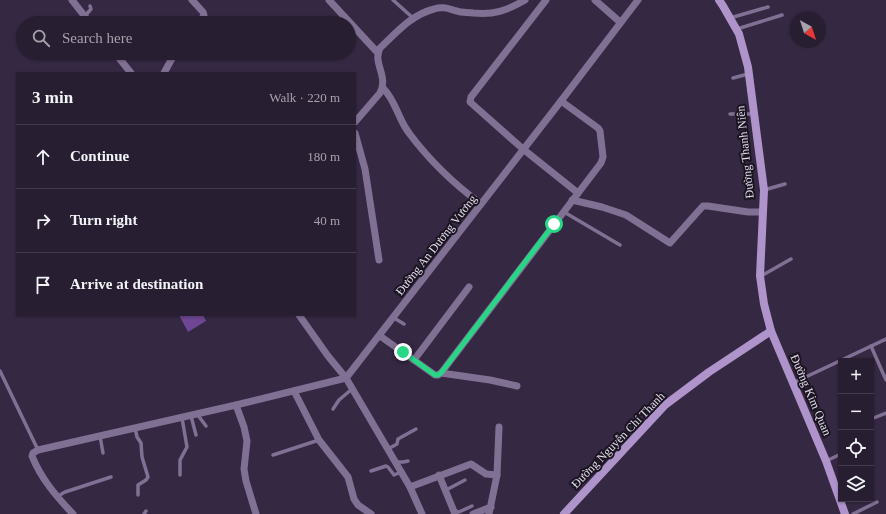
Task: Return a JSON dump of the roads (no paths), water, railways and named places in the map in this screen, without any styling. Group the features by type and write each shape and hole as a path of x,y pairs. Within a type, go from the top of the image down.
{"main road":[{"name":"Đường Thanh Niên","path":"719,0 739,34 748,74 764,190 760,276 764,304 771,331"},
{"name":"Đường Kim Quan","path":"771,331 826,461 845,514"},
{"name":"Đường Nguyễn Chí Thanh","path":"564,514 665,405 709,372 771,331"}],"street":[{"path":"72,0 85,16"},
{"path":"192,0 203,12 204,16"},
{"path":"329,0 344,16"},
{"path":"449,8 450,0"},
{"path":"356,121 383,88 384,82 378,57 380,48 413,18 442,7 458,12 492,13 504,10 524,0"},
{"path":"546,0 470,100 471,104 523,149 578,193"},
{"path":"594,0 620,22"},
{"name":"Đường An Dương Vương","path":"346,378 394,318 638,0"},
{"path":"356,29 378,52"},
{"path":"120,60 130,72"},
{"path":"165,72 171,60"},
{"path":"383,88 394,102 402,123 419,145 454,183 481,204"},
{"path":"441,373 601,163 603,157 601,134 598,128 561,101"},
{"path":"356,137 365,170 379,260"},
{"path":"572,200 602,207 626,215 670,243 703,206 748,212 763,212"},
{"path":"414,360 469,287"},
{"path":"300,316 328,356 346,378 410,487 422,514"},
{"path":"380,336 435,375 441,373 490,380 517,386"},
{"path":"73,514 45,482 35,464 32,456 33,453 38,450 182,418 346,378"},
{"path":"294,391 320,440 348,477 354,499 358,505 371,514"},
{"path":"236,405 244,427 247,441 244,469 256,514"},
{"path":"473,514 490,511 497,475 499,427"},
{"path":"410,487 471,464 486,474 497,475"},
{"path":"439,475 454,512"}],"lane":[{"path":"393,0 413,18"},
{"path":"85,16 91,10 90,6"},
{"path":"730,18 768,7"},
{"path":"736,29 782,15"},
{"path":"733,78 748,74"},
{"path":"730,114 754,114"},
{"path":"764,190 785,184"},
{"path":"563,212 620,245"},
{"path":"760,276 791,259"},
{"path":"394,318 404,324"},
{"path":"793,383 886,339"},
{"path":"871,346 886,380"},
{"path":"0,371 38,450"},
{"path":"333,409 339,400 352,389"},
{"path":"874,418 886,413"},
{"path":"194,415 206,426"},
{"path":"194,415 196,435"},
{"path":"180,475 180,460 188,446 182,418"},
{"path":"135,428 136,435 141,443 142,458 148,477 138,485 138,495"},
{"path":"388,449 397,444 398,439 416,429"},
{"path":"100,436 103,453"},
{"path":"273,454 320,440"},
{"path":"826,461 838,455"},
{"path":"395,462 408,461"},
{"path":"371,471 386,466 394,475 401,472"},
{"path":"58,496 65,492 111,477"},
{"path":"446,493 448,489 465,480"},
{"path":"853,514 877,502"},
{"path":"454,512 459,512 472,506"}]}
